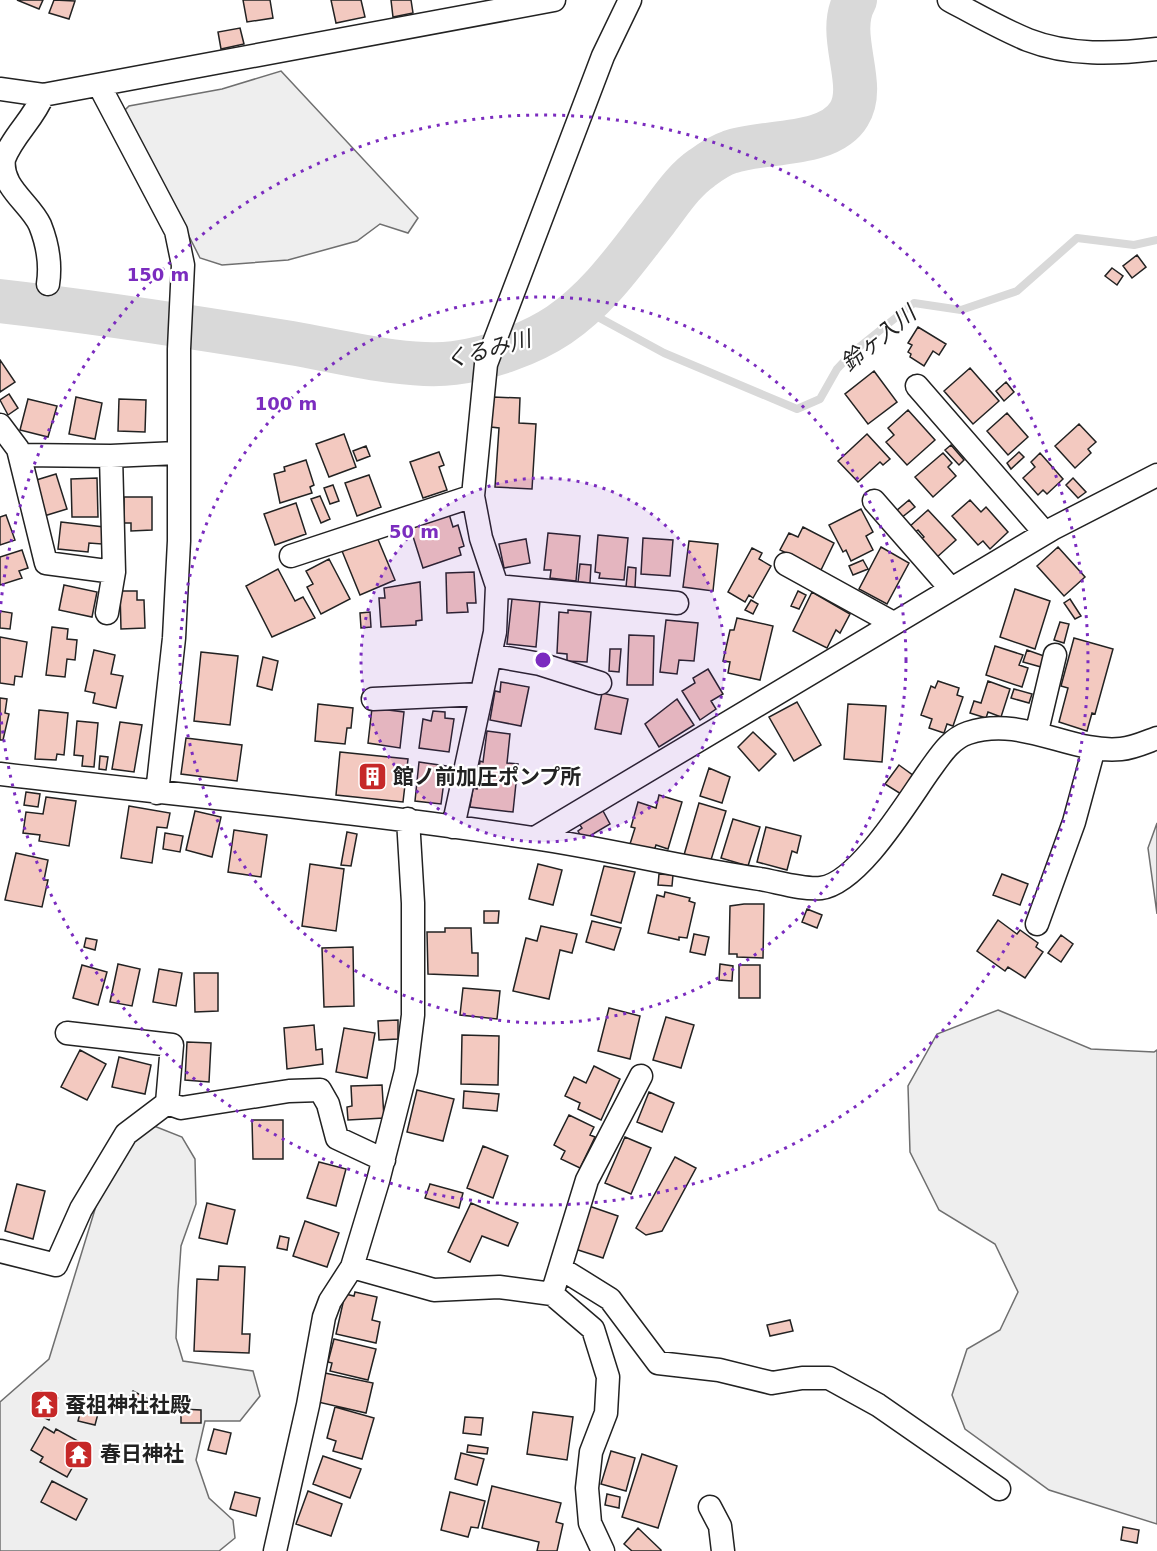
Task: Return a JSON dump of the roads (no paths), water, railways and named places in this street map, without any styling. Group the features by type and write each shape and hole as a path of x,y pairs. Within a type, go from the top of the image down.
{"street":[{"path":"0,89 43,96 554,0"},
{"path":"453,827 495,632 497,586 482,538 473,496 486,364 603,56 630,0"},
{"path":"950,0 1009,32 1054,47 1093,53 1157,49"},
{"path":"99,85 176,231 183,265 177,453 179,542 174,638 157,793"},
{"path":"43,96 37,112 15,138 4,159 3,171 7,185 39,223 51,267 48,284"},
{"path":"917,386 1045,533"},
{"path":"0,425 20,455 46,563 114,572"},
{"path":"20,455 111,456 177,453"},
{"path":"107,613 114,572 111,456"},
{"path":"535,838 1045,533 1157,475"},
{"path":"291,556 473,496"},
{"path":"874,501 951,589"},
{"path":"786,564 893,623"},
{"path":"497,586 677,603"},
{"path":"490,655 540,664 600,683"},
{"path":"1037,731 1055,655"},
{"path":"373,699 481,694"},
{"path":"0,774 408,819 535,838 695,870 820,888 844,880 879,841 949,744 966,733 988,729 1037,731 1094,748 1122,749 1157,738"},
{"path":"1037,924 1074,822 1094,748"},
{"path":"275,1551 308,1405 324,1317 352,1267 384,1160 406,1071 413,1015 413,903 408,819"},
{"path":"0,1251 56,1264 81,1209 126,1134 167,1102 172,1045 67,1033"},
{"path":"552,1294 587,1180 641,1076"},
{"path":"167,1102 181,1108 289,1091 320,1090 328,1104 337,1138 384,1160"},
{"path":"352,1267 434,1290 500,1287 552,1294 593,1329 608,1377 606,1413 591,1452 586,1488 590,1523 603,1551"},
{"path":"560,1268 610,1299 658,1363 719,1370 772,1383 802,1378 829,1378 878,1405 999,1489"},
{"path":"710,1507 720,1526 723,1551"}],"waterway":[{"name":"くるみ川","path":"0,301 182,326 415,364 454,363 509,350 559,325 587,302 623,263 683,185 708,163 744,148 811,138 827,133 839,125 849,114 854,102 854,74 848,28 855,0"},
{"name":"鈴ヶ入川","path":"578,310 596,316 664,353 797,409 820,399 837,369 853,352 914,303 961,310 1017,291 1077,238 1134,245 1157,240"}],"place":[{"name":"館ノ前加圧ポンプ所","path":"372,777"},
{"name":"蚕祖神社社殿","path":"44,1405"},
{"name":"春日神社","path":"79,1454"}]}
